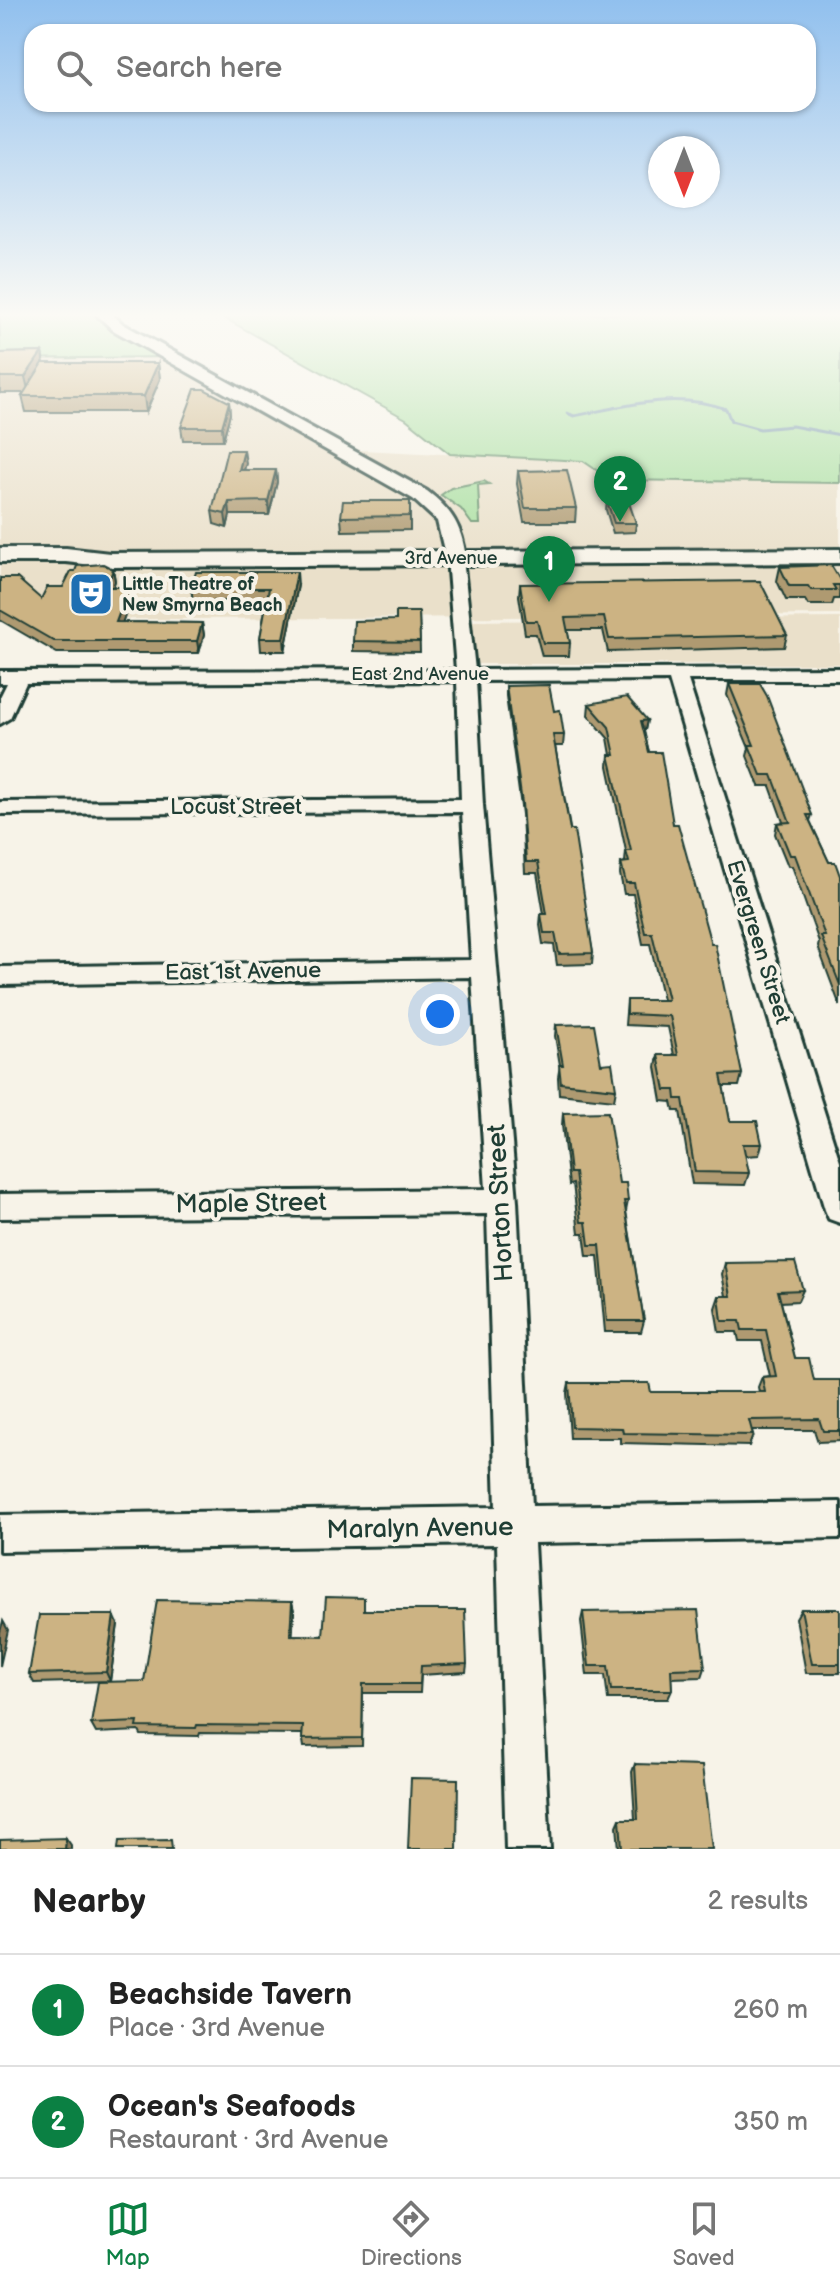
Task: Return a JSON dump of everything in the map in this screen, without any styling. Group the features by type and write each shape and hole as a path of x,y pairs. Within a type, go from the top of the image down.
{"main road":[{"name":"3rd Avenue","path":"0,555 66,555 110,560"},
{"name":"3rd Avenue","path":"0,566 62,566 110,560 840,556"}],"street":[{"path":"250,400 420,495 447,518 455,558"},
{"name":"Horton Street","path":"455,558 466,674 472,805 502,1201 528,1849"},
{"name":"Evergreen Street","path":"677,674 840,1210"},
{"name":"East 2nd Avenue","path":"9,677 840,674"},
{"path":"0,718 9,677"},
{"name":"Locust Street","path":"0,808 472,805"},
{"name":"East 1st Avenue","path":"0,976 486,968"},
{"name":"Maple Street","path":"0,1206 502,1201"},
{"name":"Maralyn Avenue","path":"0,1533 516,1528 840,1520"}],"shaded area":[{"path":"0,400 252,400 340,449 583,461 611,480 840,483 840,615 0,620"},
{"path":"840,618 840,664 472,664 467,621"}],"green space":[{"path":"372,400 840,400 840,483 611,480 583,461 450,454 406,419"},
{"path":"484,481 489,484 478,485 480,524 472,524 461,509 441,495 451,488"}],"building":[{"path":"191,400 229,402 222,427 181,427"},
{"path":"227,450 244,450 239,470 276,470 268,501 229,502 225,514 212,511"},
{"path":"567,470 576,508 525,508 518,471"},
{"path":"608,491 625,491 636,523 614,523 607,501 611,501"},
{"path":"343,501 410,501 410,516 341,517"},
{"path":"103,564 113,569 107,587 129,587 116,622 202,623 197,641 54,641 0,610 0,578 17,578 41,599 47,587 63,587 77,566"},
{"path":"831,565 840,580 840,585 833,585 836,590 789,586 780,567"},
{"path":"196,572 297,572 284,638 260,638 269,588 191,588"},
{"path":"760,581 787,635 609,639 604,617 565,618 570,643 543,643 537,621 526,621 520,584"},
{"path":"396,612 419,612 420,642 353,641 354,621 396,620"},
{"path":"729,684 760,684 812,815 807,815 829,862 835,862 840,876 840,985 795,855 790,855 777,823 790,822 772,775 761,775 749,745 754,745"},
{"path":"549,685 554,711 560,710 564,735 553,735 570,830 574,830 593,953 559,954 555,933 544,933 541,914 547,914 538,862 526,862 522,803 506,686"},
{"path":"627,697 647,720 641,721 649,752 661,752 673,824 678,824 711,944 715,944 742,1074 721,1075 730,1121 757,1121 762,1144 743,1144 749,1173 695,1172 683,1099 676,1099 675,1090 665,1090 658,1055 678,1055 670,1016 627,1014 627,1000 668,1000 652,933 645,933 634,883 626,883 621,863 629,862 626,851 631,851 609,755 615,755 609,727 589,704"},
{"path":"594,1024 601,1064 612,1063 616,1089 561,1083 559,1065 563,1065 556,1025"},
{"path":"608,1112 619,1183 626,1183 628,1201 624,1201 644,1321 607,1321 600,1245 589,1245 586,1222 581,1222 575,1173 570,1173 563,1113"},
{"path":"795,1262 803,1290 778,1291 795,1358 809,1358 814,1380 840,1380 840,1431 823,1431 819,1419 749,1420 753,1435 623,1433 622,1428 572,1427 569,1383 649,1383 651,1392 765,1392 762,1377 776,1376 766,1330 742,1330 740,1321 722,1321 719,1296 731,1296 725,1263"},
{"path":"326,1597 364,1598 364,1610 465,1610 467,1664 421,1666 420,1684 363,1684 362,1738 302,1739 303,1726 197,1725 196,1728 137,1727 138,1722 91,1724 98,1682 144,1681 157,1600 292,1602 290,1635 323,1636"},
{"path":"801,1609 840,1609 840,1664 812,1664"},
{"path":"698,1610 705,1668 671,1669 672,1690 611,1690 608,1666 589,1666 583,1612"},
{"path":"39,1615 114,1615 106,1672 29,1674"},
{"path":"635,1764 702,1766 712,1849 622,1849 620,1819 638,1819"},
{"path":"411,1778 458,1779 457,1849 408,1849"},
{"path":"66,1838 65,1849 0,1849 0,1840"},
{"path":"171,1840 172,1849 118,1849 119,1841"}],"waterway":[{"path":"567,413 574,416 650,402 688,401 726,409 731,421 760,429 792,426 840,435"}],"place":[{"name":"Ocean's Seafoods","path":"620,522"},
{"name":"Little Theatre of New Smyrna Beach","path":"91,594"},
{"name":"Beachside Tavern","path":"549,602"}]}
